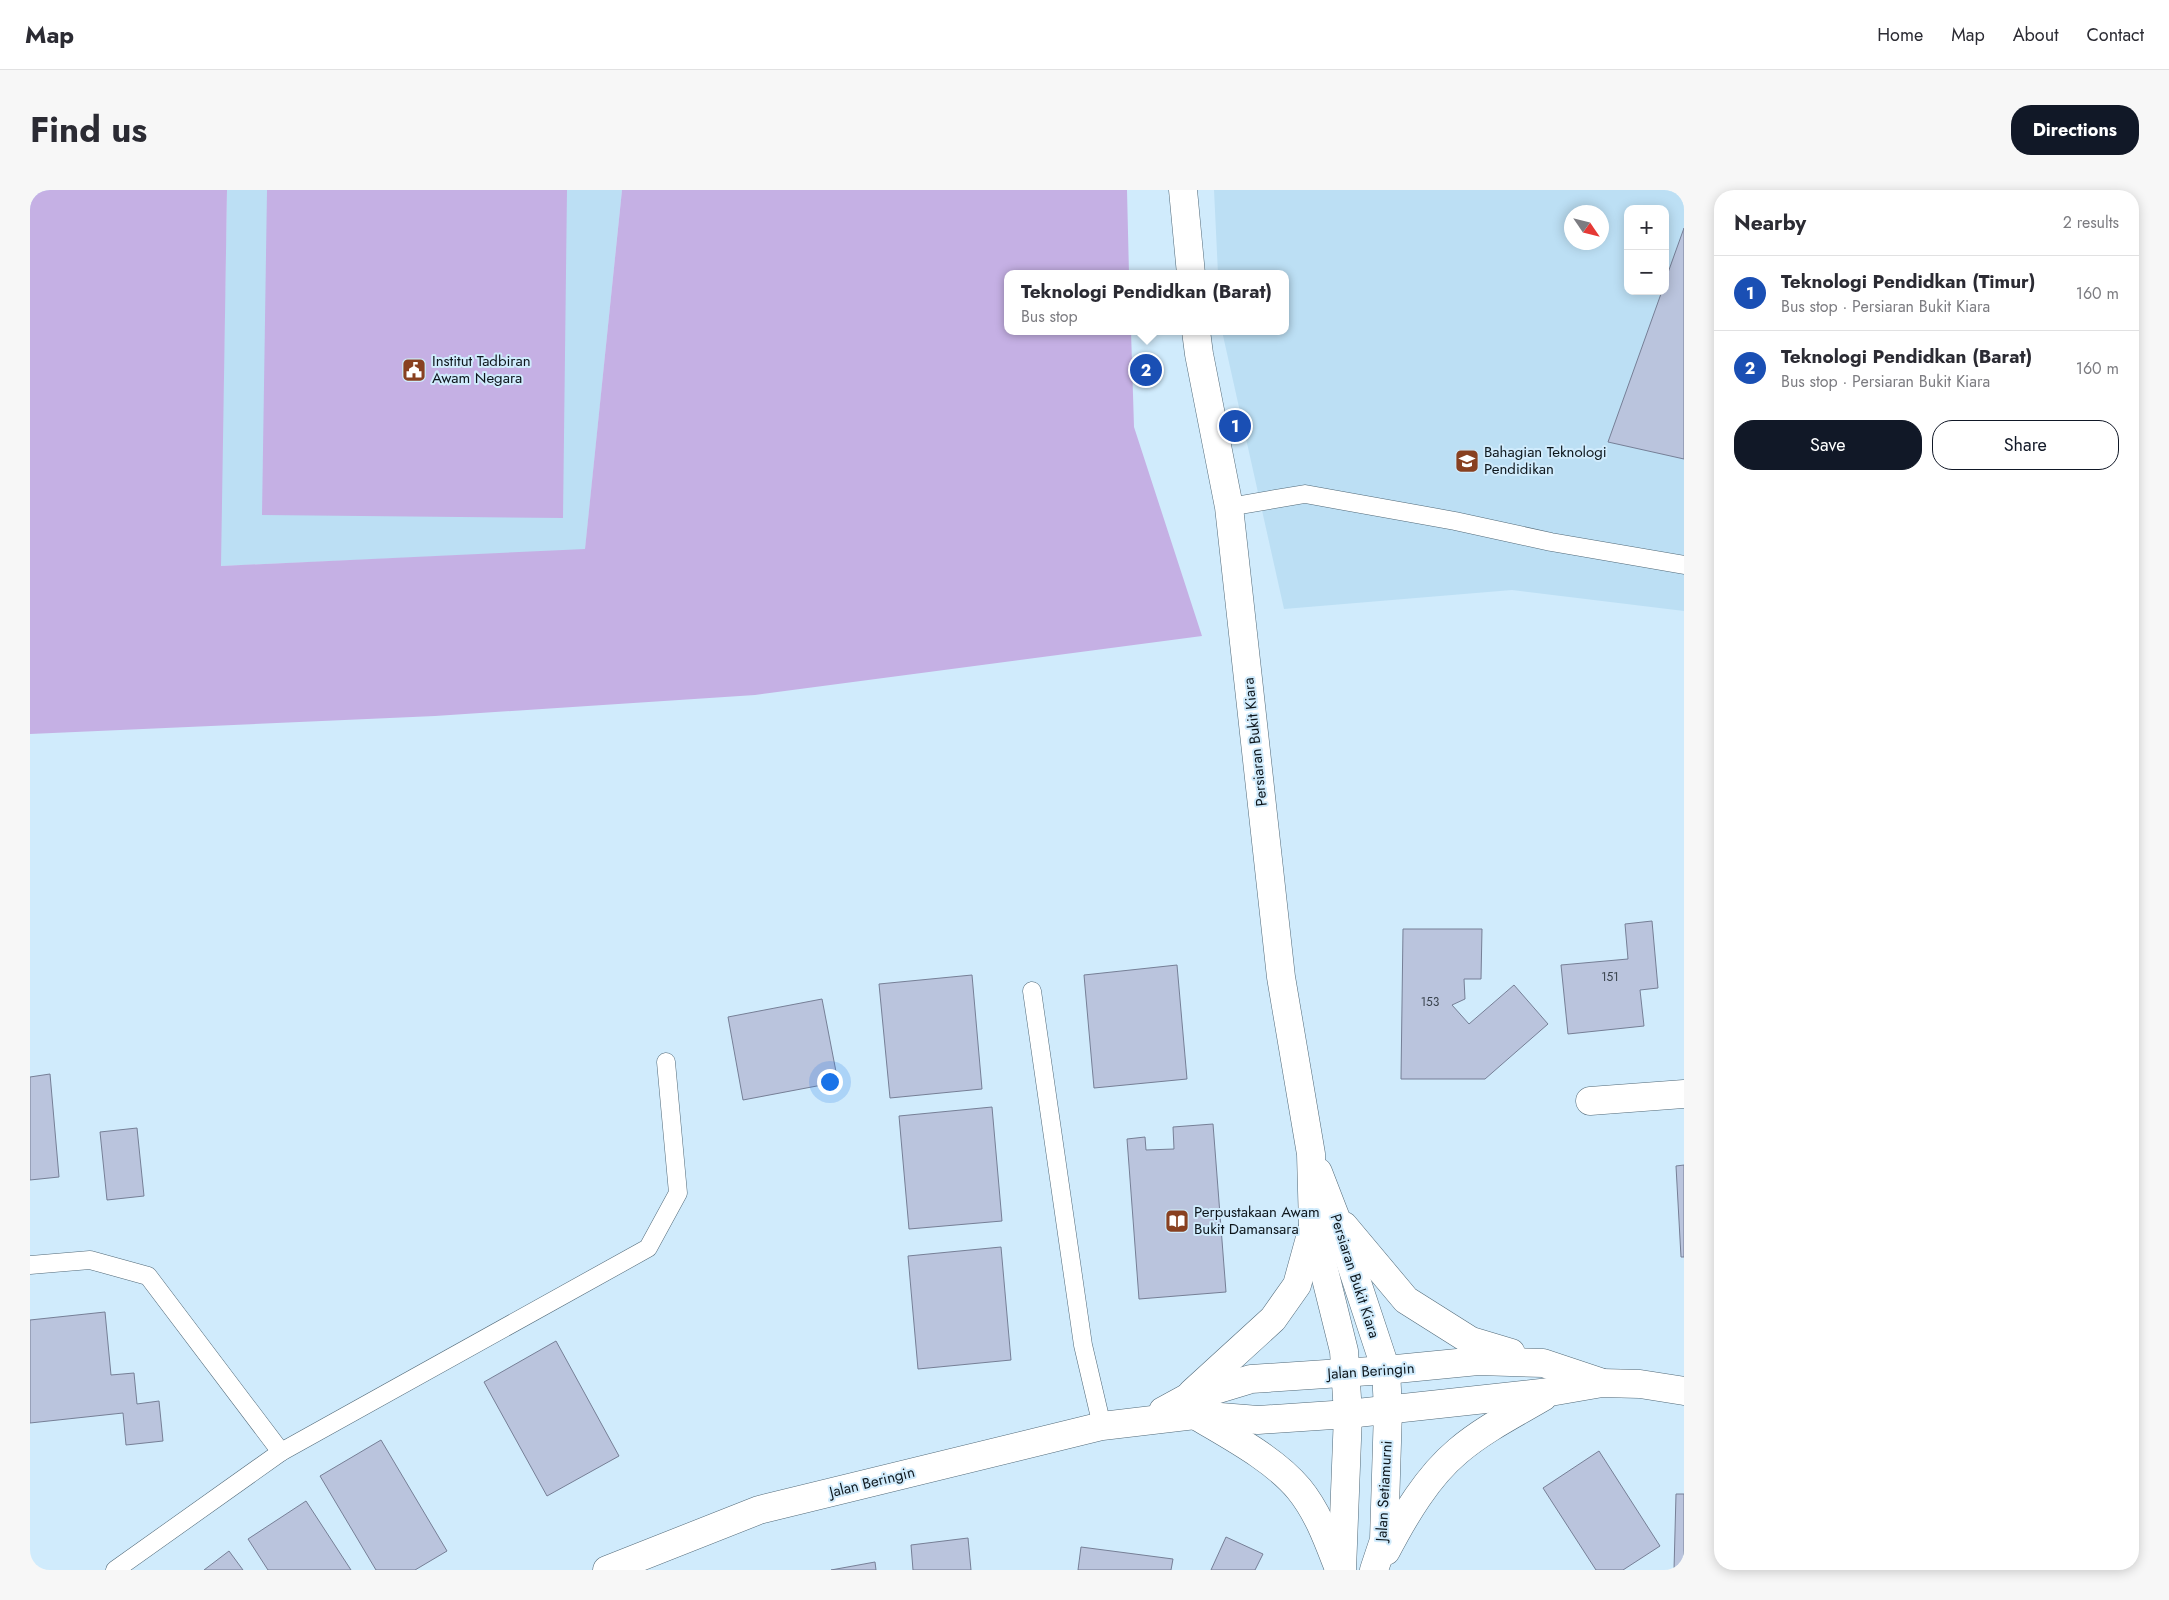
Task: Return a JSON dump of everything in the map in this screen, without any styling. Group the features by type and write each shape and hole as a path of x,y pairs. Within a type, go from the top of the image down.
{"street":[{"path":"1183,190 1191,270"},
{"name":"Persiaran Bukit Kiara","path":"1197,335 1229,507 1281,977 1324,1221 1344,1351 1348,1414"},
{"path":"1590,1102 1684,1094"},
{"path":"1341,1570 1322,1526 1299,1489 1281,1471 1190,1407 1273,1319 1297,1285 1324,1221 1406,1300 1471,1341 1543,1363"},
{"name":"Persiaran Bukit Kiara","path":"1324,1221 1386,1370 1388,1410"},
{"name":"Jalan Beringin","path":"607,1570 759,1510 1102,1426 1146,1419 1190,1407 1251,1378 1346,1373 1478,1361 1543,1363 1602,1383"},
{"name":"Jalan Beringin","path":"1190,1407 1258,1420 1388,1410 1550,1392 1602,1383 1640,1384 1684,1391"},
{"path":"1374,1570 1426,1485 1457,1452 1490,1427 1550,1392"},
{"name":"Jalan Setiamurni","path":"1374,1570 1384,1540 1388,1410"},
{"path":"1341,1570 1348,1414"}],"lane":[{"path":"1229,507 1305,494 1455,521 1551,542 1684,565"},
{"path":"1032,991 1083,1345 1102,1426"},
{"path":"115,1570 282,1452 648,1248 678,1193 666,1062"},
{"path":"30,1265 90,1260 148,1276 282,1452"}],"shaded area":[{"path":"30,190 227,190 221,566 585,549 622,190 1127,190 1129,270 1004,270 1004,335 1131,335 1134,427 1202,636 755,695 435,716 30,734"},
{"name":"Institut Tadbiran Awam Negara","path":"227,190 622,190 585,550 220,566"},
{"name":"Institut Tadbiran Awam Negara","path":"267,190 567,190 563,518 262,515"},
{"name":"Bahagian Teknologi Pendidikan","path":"1214,190 1684,190 1684,611 1512,590 1284,609 1223,335 1289,335 1289,270 1218,270"}],"building":[{"path":"1676,190 1684,190 1684,199"},
{"path":"1684,228 1684,459 1608,442 1661,295 1669,295 1669,270"},
{"path":"1652,921 1658,988 1640,990 1644,1026 1568,1034 1561,965 1628,959 1625,924"},
{"path":"1403,929 1482,929 1481,979 1464,979 1465,999 1452,1005 1469,1024 1514,985 1548,1024 1485,1079 1401,1079"},
{"path":"1177,965 1187,1079 1094,1088 1084,975"},
{"path":"972,975 982,1089 890,1098 879,984"},
{"path":"822,999 838,1082 743,1100 728,1017"},
{"path":"50,1074 59,1177 30,1180 30,1077"},
{"path":"992,1107 1002,1221 909,1229 899,1116"},
{"name":"Perpustakaan Awam Bukit Damansara","path":"1213,1124 1226,1292 1139,1299 1127,1139 1145,1137 1146,1150 1174,1149 1173,1127"},
{"path":"137,1128 144,1196 107,1200 100,1132"},
{"path":"1684,1165 1684,1257 1681,1257 1676,1166"},
{"path":"1001,1247 1011,1360 918,1369 908,1256"},
{"path":"105,1312 111,1375 134,1373 137,1404 159,1401 163,1441 126,1445 123,1413 30,1423 30,1320"},
{"path":"556,1341 619,1456 547,1496 484,1382"},
{"path":"381,1440 447,1551 415,1570 376,1570 320,1476"},
{"path":"1599,1451 1660,1546 1623,1570 1596,1570 1543,1488"},
{"path":"1676,1494 1684,1494 1684,1570 1674,1570"},
{"path":"306,1501 351,1570 268,1570 248,1539"},
{"path":"1226,1537 1263,1554 1255,1570 1211,1570"},
{"path":"968,1538 971,1570 913,1570 911,1545"},
{"path":"1081,1547 1173,1559 1171,1570 1078,1570"},
{"path":"229,1551 243,1570 204,1570"},
{"path":"875,1562 876,1570 831,1570"}],"place":[{"name":"Institut Tadbiran Awam Negara","path":"414,370"},
{"name":"Teknologi Pendidkan (Barat)","path":"1146,370"},
{"name":"Teknologi Pendidkan (Timur)","path":"1235,426"},
{"name":"Bahagian Teknologi Pendidikan","path":"1467,461"},
{"name":"Perpustakaan Awam Bukit Damansara","path":"1177,1221"}]}
